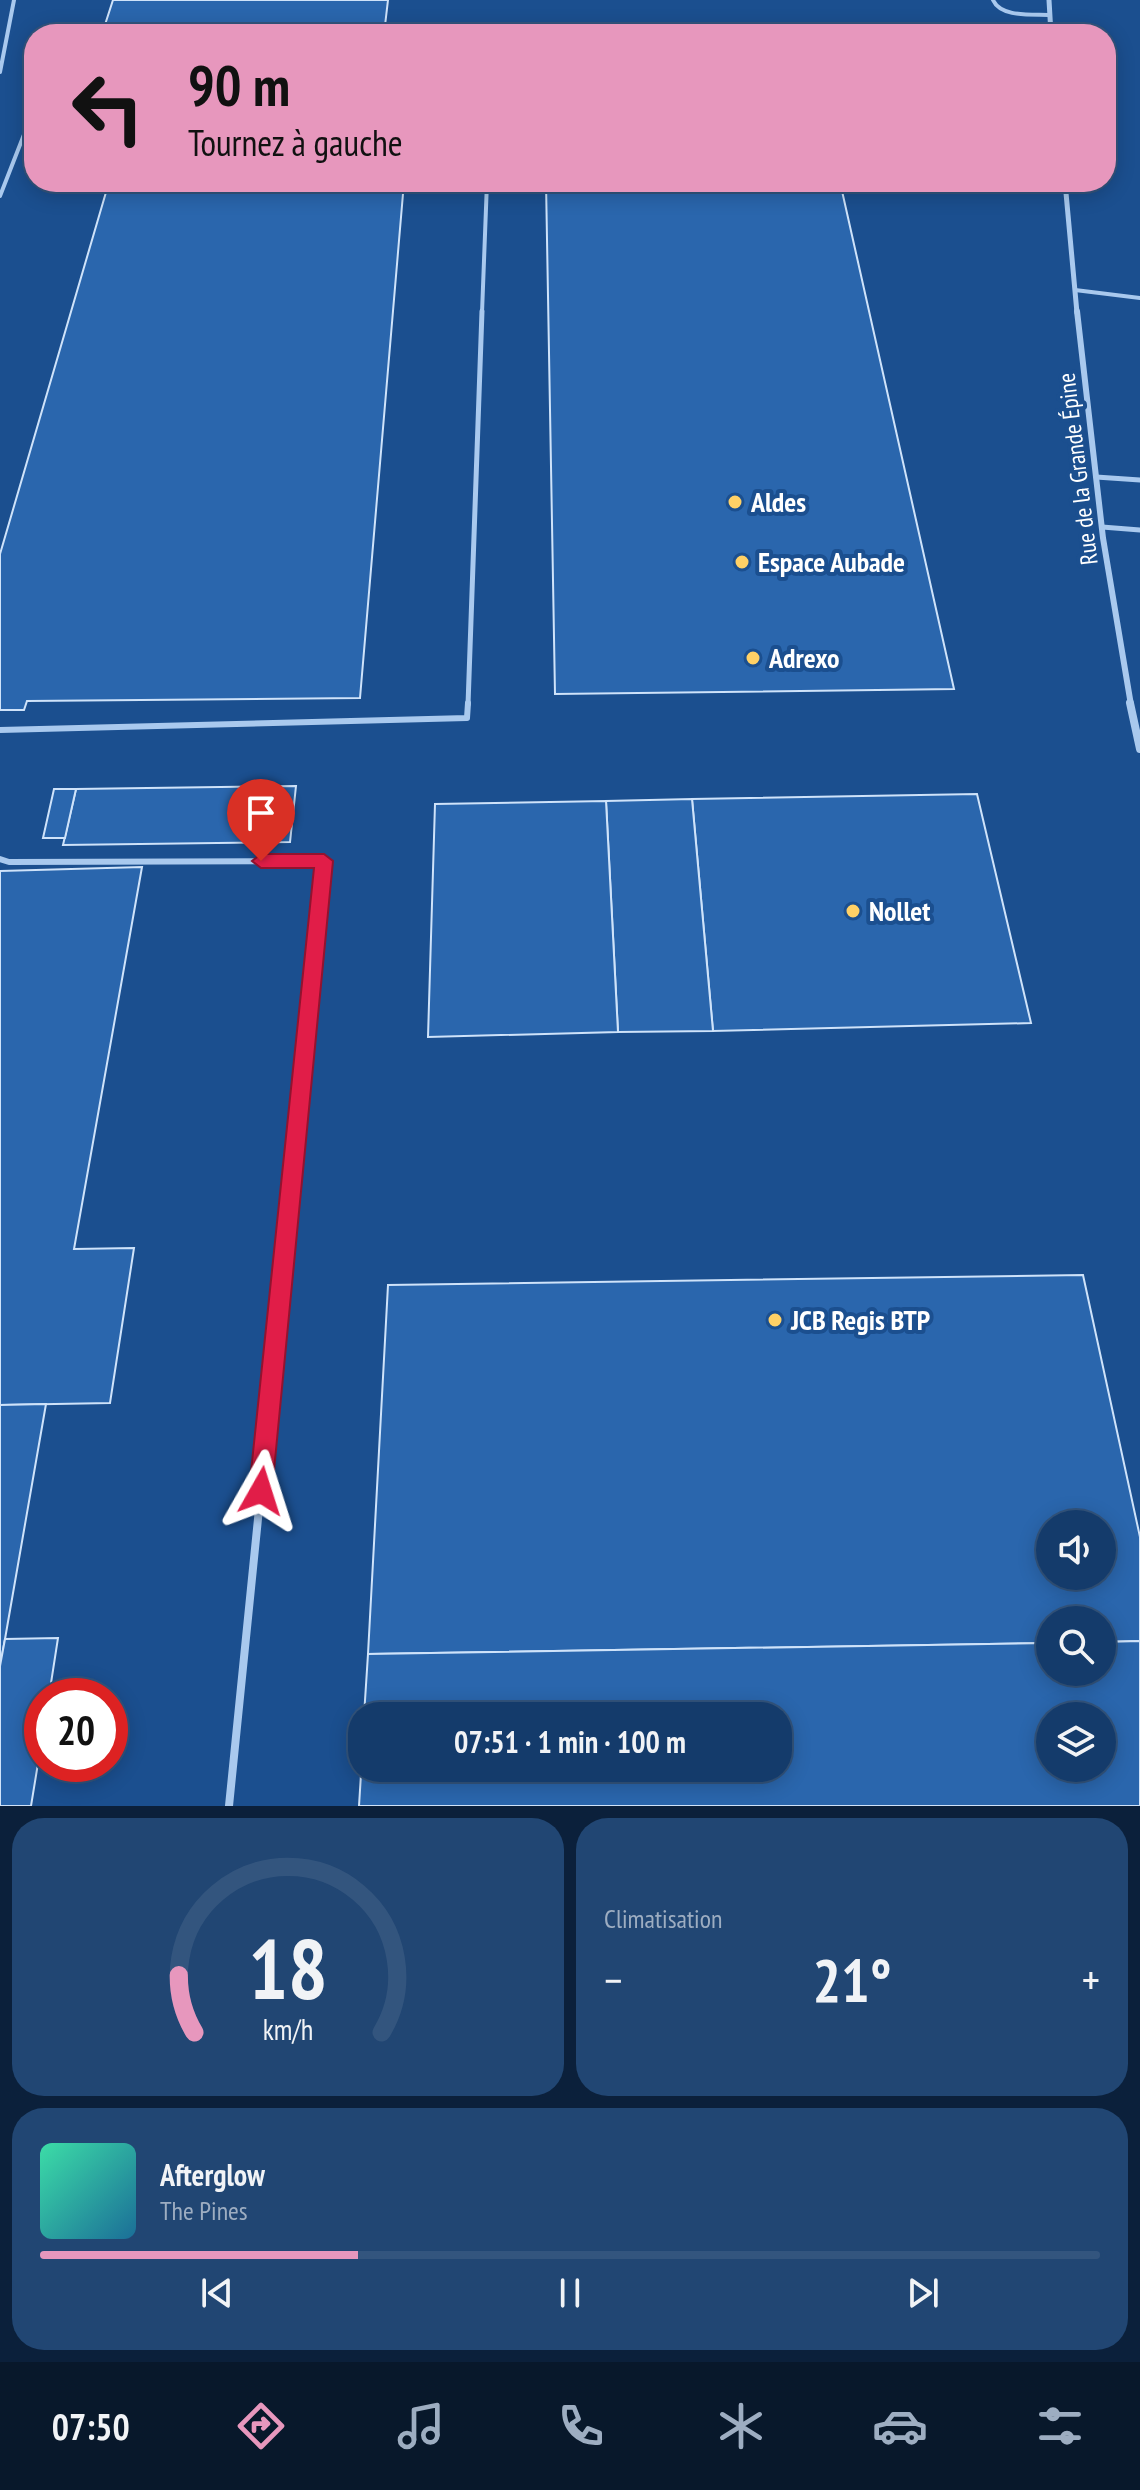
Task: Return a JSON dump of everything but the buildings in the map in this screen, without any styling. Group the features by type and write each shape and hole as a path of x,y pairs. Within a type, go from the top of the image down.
{"street":[{"path":"1049,0 1050,24"},
{"name":"Rue de la Grande Épine","path":"1066,192 1102,527 1140,749"}],"lane":[{"path":"0,72 14,0"},
{"path":"993,0 996,7 1003,11 1050,15"},
{"path":"0,196 24,135"},
{"path":"0,730 467,718 487,192"},
{"path":"1075,290 1140,298"},
{"path":"1096,477 1140,480"},
{"path":"1102,527 1140,530"},
{"path":"0,859 9,862 324,861 229,1806"}],"place":[{"name":"Aldes","path":"735,502"},
{"name":"Espace Aubade","path":"742,562"},
{"name":"Adrexo","path":"753,658"},
{"name":"Nollet","path":"853,911"},
{"name":"JCB Regis BTP","path":"775,1320"}],"route":[{"path":"261,861 324,861 261,1491"}]}
